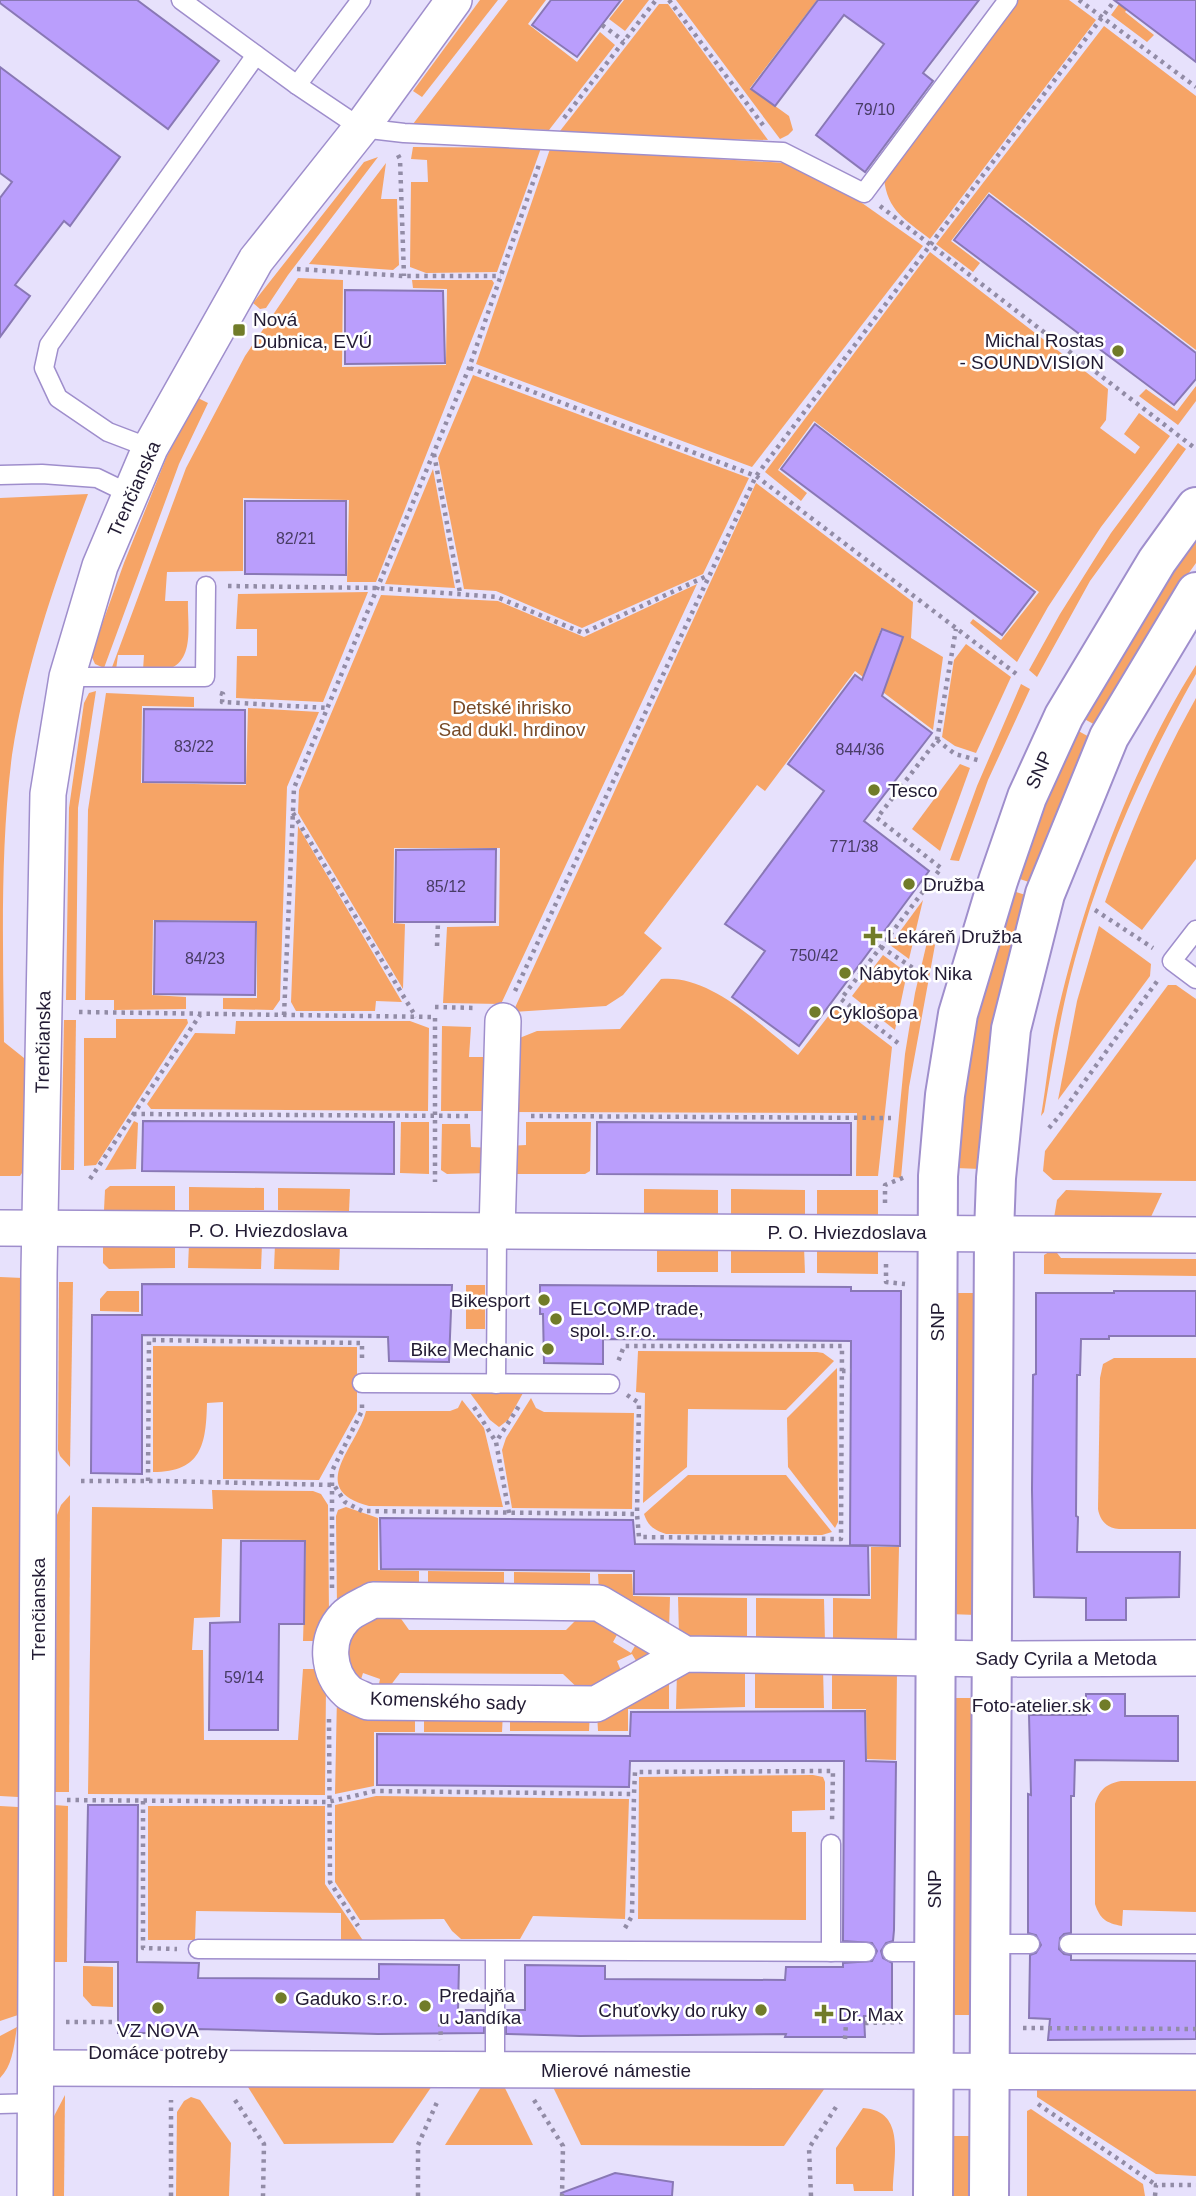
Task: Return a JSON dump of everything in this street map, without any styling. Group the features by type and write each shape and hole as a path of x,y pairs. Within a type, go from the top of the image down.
{"street":[{"name":"Trenčianska","path":"35,2196 40,1229 48,794 67,677 100,566 150,448 256,260 361,128 454,0"},
{"name":"SNP","path":"933,2196 938,1176 944,1108 958,1014 998,881 1027,797 1064,716 1157,561 1196,507"},
{"path":"989,2196 994,1233 996,1178 1012,1029 1045,894 1109,737 1196,592"},
{"path":"497,1231 508,1009"},
{"name":"P. O. Hviezdoslava","path":"0,1228 1196,1235"},
{"name":"Komenského sady","path":"685,1654 596,1704 368,1702 349,1693 333,1674 330,1654 333,1637 345,1616 373,1600 599,1603 685,1654 936,1658"},
{"name":"Sady Cyrila a Metoda","path":"936,1658 1196,1658"},
{"name":"Mierové námestie","path":"37,2068 1196,2072"}],"lane":[{"path":"181,0 361,128 404,133 783,152 863,193 1008,0"},
{"path":"297,85 361,0"},
{"path":"150,448 108,432 58,398 44,368 49,345 256,54"},
{"path":"0,475 42,474 97,478 130,494"},
{"path":"67,677 205,677 206,586"},
{"path":"1196,930 1172,961 1196,979"},
{"path":"496,1384 497,1231"},
{"path":"362,1383 610,1384"},
{"path":"831,1844 831,1952"},
{"path":"990,1944 1030,1944"},
{"path":"1069,1944 1196,1944"},
{"path":"198,1949 866,1952"},
{"path":"495,1951 505,2069"},
{"path":"892,1952 934,1952"},
{"path":"0,2104 37,2104"}],"path":[{"path":"284,1015 294,788 469,368 547,139 656,0"},
{"path":"669,0 783,152"},
{"path":"1079,0 1196,87"},
{"path":"508,1009 756,476 1115,0"},
{"path":"602,25 624,41"},
{"path":"396,151 400,159 404,276"},
{"path":"863,193 1196,449"},
{"path":"297,269 404,276 501,276"},
{"path":"469,368 756,476 1018,676"},
{"path":"434,453 460,594"},
{"path":"206,586 378,588 498,597 583,633 708,575"},
{"path":"898,1043 841,999 941,867 877,818 937,740 956,629"},
{"path":"937,740 955,754 981,761"},
{"path":"293,812 416,1017"},
{"path":"1049,1128 1172,961 1095,910"},
{"path":"438,922 438,946"},
{"path":"881,947 913,968"},
{"path":"79,1013 435,1017 435,1182"},
{"path":"90,1179 201,1014"},
{"path":"886,1260 886,1282 909,1285"},
{"path":"148,1481 149,1340 362,1343 362,1383"},
{"path":"624,1346 842,1346 841,1539 639,1537 639,1403 610,1384 624,1346"},
{"path":"842,1371 851,1371"},
{"path":"458,1383 496,1442 509,1513"},
{"path":"496,1442 533,1383"},
{"path":"81,1482 334,1485 345,1502 362,1511 637,1514"},
{"path":"612,1951 632,1916 635,1772 833,1771 831,1844"},
{"path":"78,1801 328,1802 375,1791 634,1794"},
{"path":"143,1801 143,1948 198,1949"},
{"path":"78,2022 118,2022"},
{"path":"865,2023 909,2022"},
{"path":"440,2023 441,2035"},
{"path":"845,2037 846,2023"},
{"path":"1022,2028 1196,2029"},
{"path":"214,2069 264,2144 263,2196"},
{"path":"505,2069 563,2146 562,2196"},
{"path":"418,2196 418,2145 442,2091"},
{"path":"171,2196 171,2100 178,2094"},
{"path":"811,2196 809,2148 844,2095"},
{"path":"1033,2101 1156,2185 1196,2186"},
{"path":"1156,2185 1156,2196"}],"green space":[{"path":"480,0 498,0 422,97 413,91"},
{"path":"508,0 546,0 528,24 577,62 600,32 615,45 549,130 413,124"},
{"path":"624,0 649,0 625,31 609,19"},
{"path":"676,0 817,0 750,88 789,116 793,130 788,135 780,139"},
{"path":"1018,0 1069,0 1096,20 930,239 899,214 889,199 884,178"},
{"path":"1122,0 1134,0 1125,12 1154,35 1147,42 1111,15"},
{"path":"659,4 668,4 768,140 560,131"},
{"path":"1104,26 1196,96 1196,350 989,192 951,241 980,263 973,272 936,244"},
{"path":"413,147 541,148 497,272 426,273 410,267 411,182 428,182 427,160 411,159"},
{"path":"550,149 786,163 828,179 923,246 752,467 476,364"},
{"path":"378,157 266,308 260,309 253,303 364,162"},
{"path":"386,163 381,199 397,199 399,265 393,270 309,264"},
{"path":"930,252 1108,389 1106,420 1100,428 1135,454 1140,447 1124,434 1139,413 1170,436 1101,527 1048,607 1017,662 970,623 973,619 1001,640 1039,592 814,421 778,470 807,493 801,501 765,472"},
{"path":"298,278 343,280 342,367 446,365 447,289 413,288 412,280 492,280 494,283 376,582 347,582 349,500 243,498 243,571 167,572 165,601 188,601 187,648 179,663 168,669 143,670 144,655 118,655 116,670 111,670 186,468 245,356"},
{"path":"473,375 749,478 703,574 582,628 496,591 464,589 438,458"},
{"path":"1196,386 1196,401 1178,425 1139,396 1146,389 1177,411"},
{"path":"198,398 208,403 179,464 104,668 95,664 91,655 167,456"},
{"path":"1178,443 1186,449 1090,581 1037,677 1029,670 1060,614 1111,533"},
{"path":"433,469 455,588 385,584"},
{"path":"756,483 913,602 911,638 943,657 933,730 855,671 765,791 757,785 644,933 662,948 623,995 606,1006 513,1012","holes":["881,629 903,637 893,665 871,657"]},
{"path":"88,494 43,622 25,688 12,755 4,862 4,1042 29,1062 26,1167 20,1176 0,1176 0,498"},
{"path":"1196,525 1196,563 1165,606 1099,727 1077,715"},
{"name":"Detské ihrisko Sad dukl. hrdinov","path":"697,584 501,1004 443,1003 447,927 499,926 500,848 394,848 393,923 405,924 403,989 298,813 299,790 381,595 498,601 584,637"},
{"path":"368,592 323,702 236,698 237,656 257,656 257,629 236,629 238,594"},
{"path":"966,644 1011,677 976,753 955,746 942,737 954,660"},
{"path":"1196,665 1196,674 1126,813 1098,885 1070,978 1044,1112 1041,1116 1058,1011 1097,877 1131,788 1151,745"},
{"path":"1021,684 1030,689 988,780 959,861 950,860 977,786"},
{"path":"96,691 78,808 76,1000 66,1000 69,808 84,703 89,693"},
{"path":"106,693 194,697 194,707 142,706 141,783 246,785 248,708 319,712 287,787 280,1000 273,1010 223,1009 223,998 257,998 257,921 153,920 152,995 186,997 186,1009 114,1010 114,1000 85,1000 88,810"},
{"path":"1196,698 1196,859 1142,930 1105,902 1146,798"},
{"path":"1071,727 1093,739 1035,884 1011,876"},
{"path":"960,764 970,768 940,851 912,829"},
{"path":"298,826 402,1002 376,1001 375,1011 296,1011 291,1002"},
{"path":"1007,889 1032,897 981,1169 955,1168 978,1000"},
{"path":"923,900 909,959 890,945"},
{"path":"1099,926 1151,964 1150,976 1058,1100 1077,1001"},
{"path":"928,938 935,945 909,1087 901,1178 893,1177 905,1054"},
{"path":"883,955 907,973 895,1030 852,996"},
{"path":"661,979 680,980 717,993 752,1017 798,1055 837,1005 892,1047 878,1176 856,1176 857,1113 508,1112 517,1039 537,1031 620,1029"},
{"path":"1168,985 1176,985 1196,999 1196,1181 1053,1180 1043,1171 1045,1151"},
{"path":"116,1019 187,1019 188,1023 96,1165 84,1166 84,1038 116,1038"},
{"path":"64,1020 76,1020 74,1170 61,1170"},
{"path":"236,1021 410,1021 429,1028 428,1111 151,1109 147,1104 195,1033 235,1034"},
{"path":"442,1026 471,1027 469,1057 490,1057 489,1111 441,1111"},
{"path":"134,1121 138,1123 136,1169 105,1170"},
{"path":"401,1122 429,1122 429,1174 400,1173"},
{"path":"526,1122 591,1122 590,1171 585,1174 506,1174 507,1146 526,1145"},
{"path":"442,1124 470,1124 471,1147 492,1148 491,1173 447,1174 441,1170"},
{"path":"110,1186 175,1186 175,1211 104,1210 105,1190"},
{"path":"189,1187 264,1188 264,1210 189,1210"},
{"path":"278,1188 350,1189 349,1211 278,1210"},
{"path":"644,1189 718,1190 718,1215 644,1214"},
{"path":"731,1189 805,1190 805,1216 731,1215"},
{"path":"817,1190 878,1190 878,1216 817,1216"},
{"path":"1066,1190 1162,1193 1150,1219 1054,1218 1057,1200"},
{"path":"103,1243 175,1243 175,1268 109,1269 103,1263"},
{"path":"189,1243 262,1244 261,1269 188,1268"},
{"path":"275,1244 340,1245 339,1270 274,1269"},
{"path":"657,1246 718,1246 718,1272 657,1272"},
{"path":"731,1247 804,1247 805,1273 731,1273"},
{"path":"817,1247 878,1248 878,1274 817,1273"},
{"path":"1054,1249 1061,1258 1196,1259 1196,1276 1044,1274 1044,1255"},
{"path":"0,1277 23,1278 25,1311 18,1797 0,1796"},
{"path":"59,1282 73,1282 70,1467 58,1450"},
{"path":"466,1285 485,1285 485,1329 466,1329"},
{"path":"107,1291 139,1291 139,1312 100,1311 100,1299"},
{"path":"953,1293 979,1293 976,1615 949,1614"},
{"path":"153,1346 357,1347 357,1411 319,1480 223,1479 223,1402 207,1403 202,1443 191,1461 169,1471 153,1472"},
{"path":"638,1351 817,1352 834,1361 786,1410 688,1409 687,1467 643,1503 645,1393 636,1392"},
{"path":"1114,1358 1196,1358 1196,1529 1119,1529 1108,1525 1100,1517 1100,1378 1103,1364"},
{"path":"837,1368 838,1522 835,1528 788,1467 787,1418"},
{"path":"470,1393 523,1393 508,1420 499,1427 490,1420"},
{"path":"531,1398 536,1408 544,1412 634,1413 632,1509 512,1508 502,1450 506,1438"},
{"path":"462,1400 484,1428 503,1507 369,1506 350,1498 340,1489 340,1465 366,1411 450,1411 458,1408"},
{"path":"688,1475 786,1475 832,1532 822,1535 666,1534 655,1529 647,1522 644,1514"},
{"path":"212,1490 313,1491 321,1494 328,1505 329,1615 319,1627 314,1641 303,1641 306,1540 222,1539 220,1617 194,1618 192,1650 203,1650 204,1740 298,1740 303,1669 316,1669 326,1686 325,1795 88,1794 92,1507 213,1509"},
{"path":"70,1495 69,1792 55,1792 57,1515"},
{"path":"346,1507 378,1518 378,1570 419,1571 419,1588 337,1606 336,1516 338,1510"},
{"path":"871,1547 899,1547 897,1640 833,1643 833,1598 871,1599"},
{"path":"428,1571 504,1572 504,1590 428,1589"},
{"path":"514,1572 590,1573 590,1591 514,1590"},
{"path":"598,1574 632,1574 633,1596 670,1597 669,1629 599,1591"},
{"path":"678,1597 747,1598 747,1641 692,1640 679,1635"},
{"path":"756,1598 824,1599 825,1642 756,1642"},
{"path":"392,1606 409,1630 566,1630 588,1608 623,1624 613,1642 631,1653 641,1635 648,1656 641,1669 632,1654 617,1661 624,1678 585,1695 563,1674 400,1673 384,1694 377,1694 380,1679 363,1673 358,1689 342,1671 353,1618"},
{"path":"745,1667 745,1707 676,1709 677,1671"},
{"path":"755,1667 823,1668 824,1708 755,1708"},
{"path":"832,1668 897,1671 896,1760 867,1759 866,1709 832,1709"},
{"path":"669,1675 669,1709 628,1709 628,1731 598,1731 597,1713"},
{"path":"337,1696 415,1712 415,1732 374,1732 374,1786 335,1794"},
{"path":"950,1698 976,1698 974,2015 947,2015"},
{"path":"424,1711 503,1712 502,1732 424,1732"},
{"path":"510,1712 590,1712 589,1731 510,1731"},
{"path":"639,1777 823,1777 825,1782 825,1810 792,1811 792,1832 806,1832 806,1920 638,1919"},
{"path":"1121,1781 1196,1781 1196,1912 1123,1910 1122,1926 1108,1922 1099,1913 1095,1904 1095,1804 1104,1788"},
{"path":"376,1796 629,1799 625,1919 533,1916 520,1939 461,1939 444,1919 360,1920 335,1882 335,1805"},
{"path":"54,1805 68,1806 67,1962 53,1962"},
{"path":"0,1806 18,1807 18,2015 0,2021"},
{"path":"148,1806 325,1806 325,1884 364,1942 341,1942 341,1913 196,1911 195,1940 148,1940"},
{"path":"83,1966 113,1967 113,2007 92,2006 83,1996"},
{"path":"17,2027 10,2061 0,2078 0,2036"},
{"path":"246,2084 432,2086 393,2143 284,2144"},
{"path":"483,2084 503,2084 533,2145 445,2145"},
{"path":"553,2087 825,2088 784,2146 581,2145"},
{"path":"1037,2089 1196,2090 1196,2176 1156,2174 1037,2097"},
{"path":"65,2095 64,2196 53,2196 53,2118"},
{"path":"191,2097 200,2100 231,2143 229,2196 176,2196 177,2112 184,2101"},
{"path":"863,2108 877,2111 892,2127 895,2151 893,2191 854,2191 853,2184 836,2184 836,2148"},
{"path":"1031,2109 1143,2184 1145,2196 1027,2196 1027,2111"},
{"path":"947,2136 973,2136 973,2196 947,2196"}],"building":[{"path":"0,0 137,0 219,61 168,129 0,3"},
{"path":"551,0 621,0 577,57 532,25"},
{"path":"818,0 979,0 923,73 933,81 865,172 816,135 884,44 844,15 775,106 751,89"},
{"path":"1114,0 1196,0 1196,62 1167,40"},
{"path":"0,67 120,157 70,226 64,221 15,285 30,296 0,337 0,198 12,182 0,173"},
{"path":"989,195 1196,353 1196,379 1174,405 954,240"},
{"path":"345,290 443,291 445,363 345,364"},
{"path":"815,424 1035,592 1002,635 781,469"},
{"path":"245,501 346,501 346,575 245,574"},
{"path":"882,629 903,637 882,696 932,733 864,821 929,871 799,1046 732,997 765,951 725,924 824,791 788,764 855,675 862,680"},
{"path":"144,709 245,710 245,783 143,782"},
{"path":"496,849 495,922 395,922 396,850"},
{"path":"155,921 256,922 255,995 154,994"},
{"path":"143,1121 394,1122 394,1174 142,1171"},
{"path":"597,1122 851,1123 851,1175 597,1174"},
{"path":"142,1284 452,1285 449,1362 389,1361 388,1337 142,1335 142,1474 91,1473 92,1315 142,1315"},
{"path":"540,1285 851,1287 851,1291 901,1291 900,1546 850,1545 851,1341 603,1339 603,1364 544,1363"},
{"path":"1196,1291 1196,1336 1109,1336 1109,1339 1081,1339 1080,1375 1077,1375 1077,1552 1180,1552 1179,1597 1126,1598 1126,1620 1086,1620 1086,1598 1034,1597 1032,1490 1036,1293"},
{"path":"380,1518 633,1520 635,1544 868,1546 869,1595 634,1594 634,1571 381,1569"},
{"path":"241,1541 305,1541 304,1624 279,1624 278,1730 209,1730 210,1623 240,1622"},
{"path":"1086,1694 1125,1694 1125,1716 1178,1716 1178,1761 1075,1760 1074,1796 1071,1796 1071,1933 1060,1938 1059,1949 1064,1954 1071,1955 1071,1960 1196,1961 1196,2039 1048,2040 1050,2019 1029,2018 1030,1955 1036,1953 1041,1945 1036,1935 1028,1933 1028,1794 1031,1795 1029,1715 1086,1715"},
{"path":"865,1711 866,1761 896,1762 894,1930 893,1941 886,1943 881,1951 883,1958 892,1963 892,2016 864,2016 865,2037 785,2037 786,2034 506,2034 506,2010 525,2010 525,1965 605,1966 605,1979 785,1980 786,1967 843,1967 843,1963 872,1961 877,1951 872,1943 843,1941 844,1761 630,1761 629,1787 377,1785 377,1734 630,1736 631,1712"},
{"path":"88,1805 138,1805 137,1962 199,1963 198,1978 379,1979 379,1964 459,1965 458,2010 484,2010 484,2033 378,2034 198,2029 198,2033 118,2033 118,1962 85,1962"},
{"path":"615,2173 673,2182 672,2196 562,2196 561,2193"}],"place":[{"name":"Nová Dubnica, EVÚ","path":"239,330"},
{"name":"Michal Rostas - SOUNDVISION","path":"1118,351"},
{"name":"Tesco","path":"874,790"},
{"name":"Družba","path":"909,884"},
{"name":"Lekáreň Družba","path":"873,936"},
{"name":"Nábytok Nika","path":"845,973"},
{"name":"Cyklošopa","path":"815,1012"},
{"name":"Bikesport","path":"544,1300"},
{"name":"ELCOMP trade, spol. s.r.o.","path":"556,1319"},
{"name":"Bike Mechanic","path":"548,1349"},
{"name":"Foto-atelier.sk","path":"1105,1705"},
{"name":"Gaduko s.r.o.","path":"281,1998"},
{"name":"Predajňa u Jandíka","path":"425,2006"},
{"name":"VZ NOVA Domáce potreby","path":"158,2008"},
{"name":"Chuťovky do ruky","path":"761,2010"},
{"name":"Dr. Max","path":"824,2014"}]}
